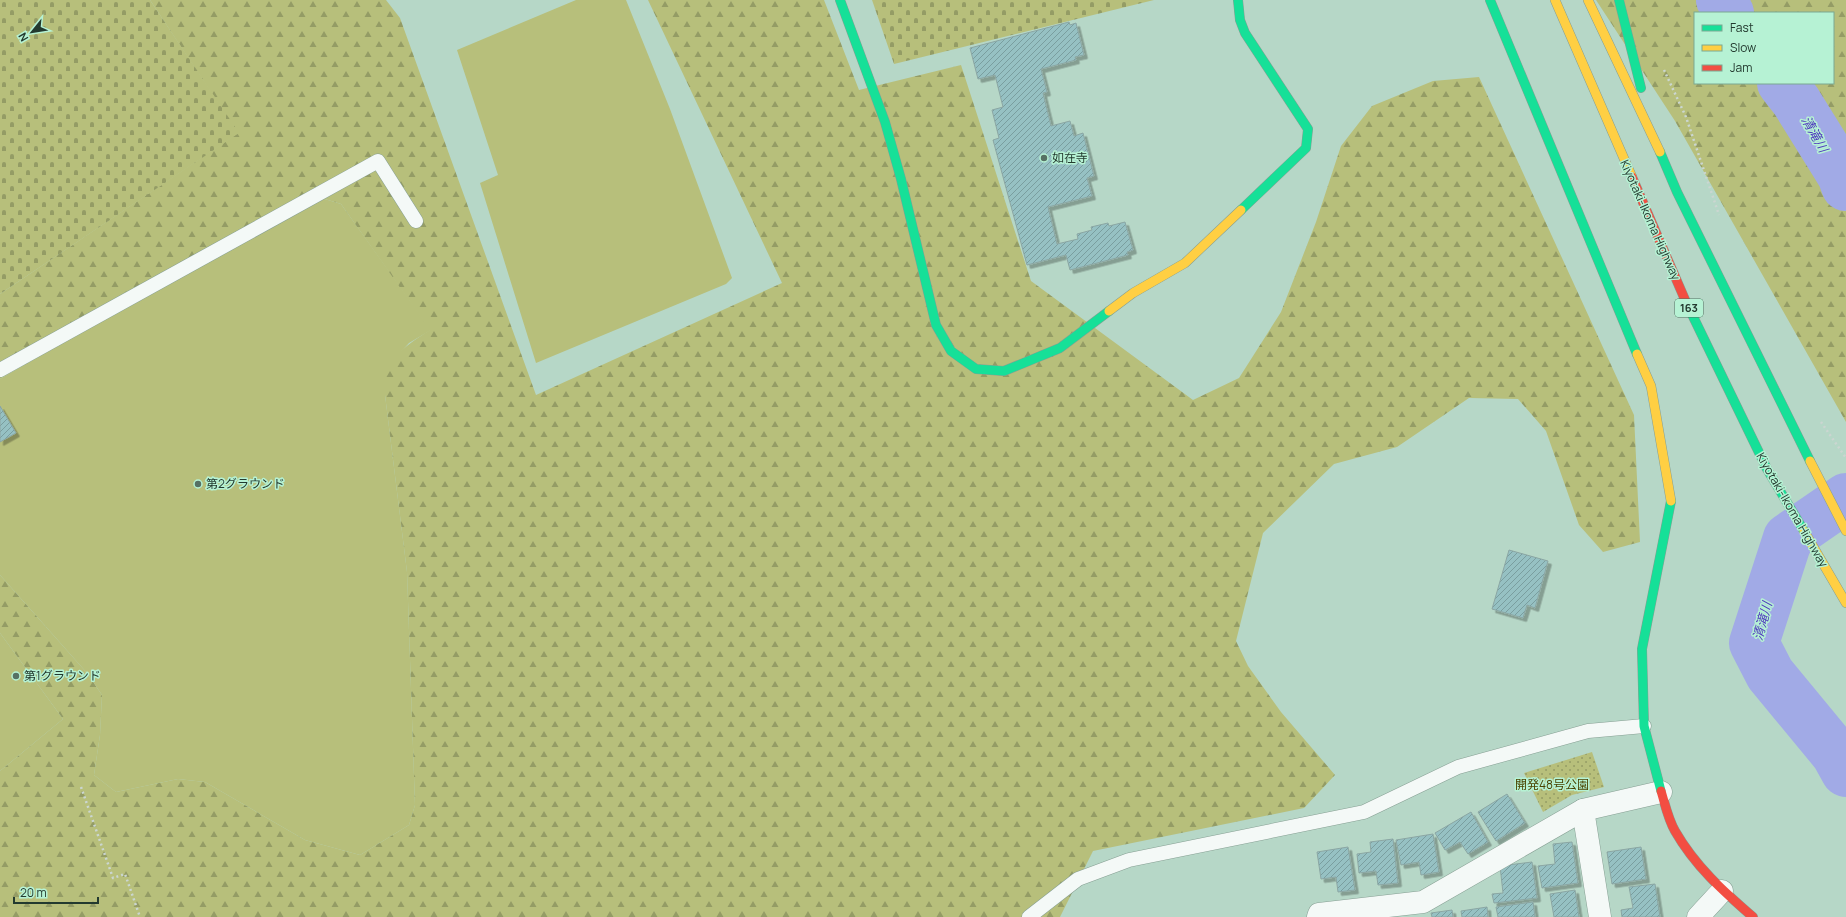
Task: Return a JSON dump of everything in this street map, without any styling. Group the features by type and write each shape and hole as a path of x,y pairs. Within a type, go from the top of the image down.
{"main road":[{"path":"840,0 885,122 901,179 936,325 951,351 976,369 1004,370 1060,348 1133,293 1185,263 1306,148 1308,129 1245,33 1240,20 1238,0"},
{"path":"1490,0 1652,386 1671,500 1642,649 1644,726 1661,792 1674,830 1696,864 1722,891 1753,917"},
{"name":"Kiyotaki-Ikoma Highway","path":"1555,0 1695,323 1767,469 1846,603"},
{"path":"1588,0 1651,131 1681,199 1828,500 1846,531"},
{"path":"1619,0 1651,131"}],"street":[{"path":"1318,917 1319,914 1423,902 1583,810 1661,792"},
{"path":"1583,810 1600,917"},
{"path":"1698,917 1722,891"}],"lane":[{"path":"0,370 378,161 416,221"},
{"path":"1029,917 1078,879 1129,860 1364,812 1458,766 1588,731 1644,726"}],"path":[{"path":"1664,69 1686,117 1719,216"},
{"path":"1819,419 1846,458"},
{"path":"81,787 113,878 125,874 140,917"}],"green space":[{"path":"0,0 150,0 239,133 0,294"},
{"path":"150,0 386,0 400,18 536,395 782,283 648,0 824,0 859,90 961,65 1031,281 1193,400 1239,378 1281,312 1316,222 1341,146 1372,106 1433,81 1479,77 1634,415 1640,542 1603,552 1579,525 1546,431 1518,399 1469,398 1397,447 1334,464 1263,533 1236,641 1248,666 1281,712 1335,775 1304,808 1093,851 1060,917 0,917 0,771 63,719 0,633 0,575 87,673 102,695 100,735 94,775 116,792 178,779 205,782 305,840 360,855 409,825 415,805 407,572 385,395 385,376 387,369 396,355 430,330 341,204 315,196 0,379 0,294 238,133"},
{"path":"576,0 626,0 670,109 732,278 726,284 536,363 480,183 498,175 457,50"},
{"path":"872,0 1154,0 894,64"},
{"path":"1596,0 1846,0 1846,422 1675,121"},
{"name":"第2グラウンド","path":"315,196 341,204 431,330 409,343 400,353 385,395 407,572 415,805 409,825 360,855 305,840 205,782 178,779 116,792 94,775 100,735 102,695 87,673 0,575 0,379"},
{"name":"第1グラウンド","path":"0,633 63,719 0,771"},
{"name":"開発48号公園","path":"1592,752 1604,787 1572,795 1543,812 1524,773"}],"building":[{"name":"如在寺","path":"1069,22 1070,25 1076,23 1084,55 1075,57 1076,60 1041,69 1047,92 1043,93 1051,126 1070,121 1074,136 1083,133 1094,176 1087,178 1092,196 1048,207 1057,244 1078,239 1077,234 1092,230 1091,227 1108,223 1109,226 1125,222 1133,250 1127,252 1128,255 1070,270 1066,255 1027,265 993,140 999,138 992,110 1003,107 995,75 978,79 970,48"},
{"path":"0,406 16,433 0,442"},
{"path":"1509,550 1548,561 1535,608 1527,605 1523,618 1492,609"},
{"path":"1507,794 1525,823 1496,841 1478,812"},
{"path":"1471,812 1488,842 1468,854 1460,842 1445,850 1435,833"},
{"path":"1433,834 1439,872 1421,875 1419,862 1401,865 1396,840"},
{"path":"1393,839 1398,883 1378,885 1376,871 1359,873 1357,854 1371,852 1370,842"},
{"path":"1572,842 1578,883 1542,888 1538,866 1555,864 1553,844"},
{"path":"1348,847 1355,890 1338,892 1336,877 1321,879 1317,852"},
{"path":"1641,847 1646,879 1612,884 1607,852"},
{"path":"1532,862 1537,898 1494,903 1492,894 1503,893 1500,866"},
{"path":"1655,884 1660,917 1622,917 1621,910 1633,908 1629,887"},
{"path":"1575,890 1579,917 1554,917 1550,894"},
{"path":"1533,902 1535,917 1498,917 1496,907"},
{"path":"1487,907 1488,917 1462,917 1461,911"},
{"path":"1452,910 1453,917 1432,917 1431,913"}],"waterway":[{"name":"清滝川","path":"1721,0 1728,12"},
{"name":"清滝川","path":"1783,84 1796,101 1842,175 1846,186"},
{"name":"清滝川","path":"1846,498 1788,538 1754,643 1770,674 1836,754 1846,772"}],"traffic: fast":[{"path":"840,0 885,122 901,179 936,325 951,351 976,369 1004,371 1060,348 1109,311"},
{"path":"1238,0 1240,20 1245,33 1308,129 1306,148 1241,210"},
{"path":"1490,0 1637,354"},
{"path":"1619,0 1641,88"},
{"path":"1660,152 1677,192 1810,461"},
{"path":"1686,302 1767,469 1804,531"},
{"path":"1661,791 1644,726 1642,649 1671,501"}],"traffic: slow":[{"path":"1555,0 1632,177"},
{"path":"1588,0 1660,152"},
{"path":"1109,311 1133,293 1185,263 1241,210"},
{"path":"1637,354 1651,386 1671,501"},
{"path":"1810,461 1846,531"},
{"path":"1804,531 1846,603"}],"traffic: jam":[{"path":"1632,177 1686,302"},
{"path":"1661,791 1673,826 1691,856 1720,888 1753,917"}],"place":[{"name":"如在寺","path":"1044,158"},
{"name":"第2グラウンド","path":"198,484"},
{"name":"第1グラウンド","path":"16,676"}]}
